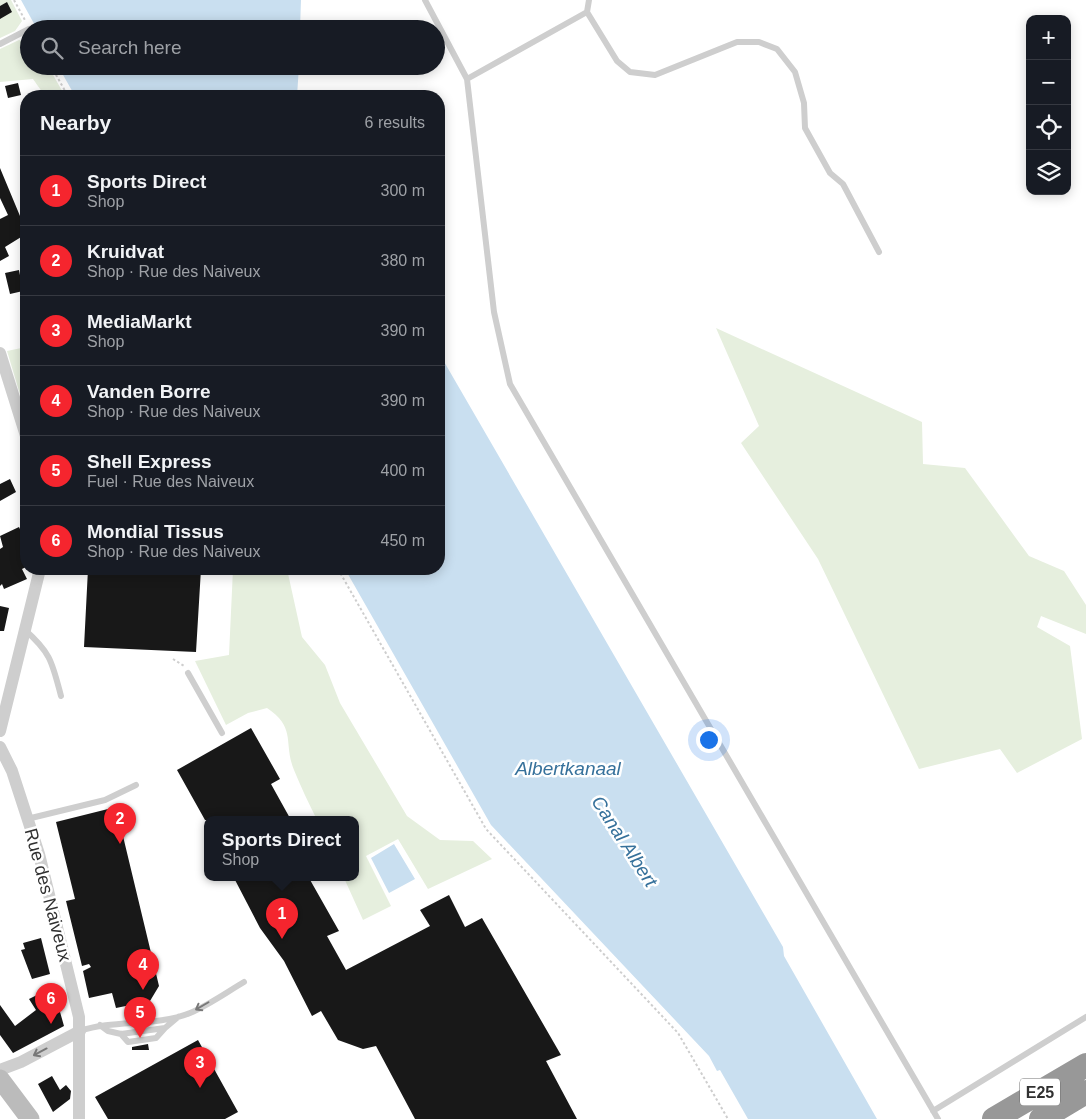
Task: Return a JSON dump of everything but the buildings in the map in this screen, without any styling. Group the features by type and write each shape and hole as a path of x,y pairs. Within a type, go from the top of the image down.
{"highway":[{"name":"E25","path":"994,1119 1086,1065"},
{"name":"E25","path":"1041,1119 1086,1092"}],"main road":[{"path":"0,1079 30,1119"}],"street":[{"path":"0,353 20,418"},
{"path":"0,731 39,575"},
{"name":"Rue des Naiveux","path":"0,747 12,771 47,885 79,1016 79,1119"},
{"path":"0,1070 20,1062 80,1031"}],"lane":[{"path":"425,0 435,20"},
{"path":"589,0 587,12 617,62 630,72 655,75 737,42 759,42 777,49 795,72 804,104 805,128 830,173 843,184 879,252"},
{"path":"466,79 587,12"},
{"path":"0,44 20,34"},
{"path":"445,39 466,79 494,312 510,384 938,1119"},
{"path":"25,630 44,647 53,667 60,696"},
{"path":"186,670 222,733"},
{"name":"Rue des Naiveux","path":"27,819 105,800 136,785"},
{"path":"80,1031 100,1025 157,1020 190,1013 244,982"},
{"path":"100,1025 108,1031 121,1034 165,1028 178,1016"},
{"path":"933,1110 1086,1017"}],"path":[{"path":"14,0 24,20"},
{"path":"56,75 65,90"},
{"path":"341,575 486,829 678,1033 728,1119"},
{"path":"173,659 186,670"}],"green space":[{"path":"0,0 11,0 21,20 15,31 0,38"},
{"path":"20,40 20,75 53,75 62,90 41,90 33,79 0,82 0,49"},
{"path":"716,328 922,422 923,464 965,468 1029,556 1064,571 1086,605 1086,634 1041,616 1037,627 1070,646 1082,739 1017,773 1000,749 919,769 818,559 741,443 759,426"},
{"path":"20,348 20,394 7,351"},
{"path":"233,575 288,575 302,637 325,665 340,703 407,816 440,840 473,841 492,859 428,889 398,839 366,856 391,906 363,920 345,881 359,881 359,816 315,816 294,770 286,729 276,715 267,708 248,713 226,725 195,661 229,655"}],"water":[{"path":"21,0 301,0 300,20 32,20"},
{"path":"63,75 298,75 297,90 72,90"},
{"name":"Albertkanaal","path":"445,363 783,947 784,956 877,1119 748,1119 720,1070 717,1071 709,1056 491,825 348,575 445,575"},
{"path":"394,844 415,879 389,893 371,858"}],"place":[{"name":"Kruidvat","path":"120,844"},
{"name":"Sports Direct","path":"282,939"},
{"name":"Vanden Borre","path":"143,990"},
{"name":"Mondial Tissus","path":"51,1024"},
{"name":"Shell Express","path":"140,1038"},
{"name":"MediaMarkt","path":"200,1088"}],"water label":[{"name":"Canal Albert","path":"625,841"}]}
